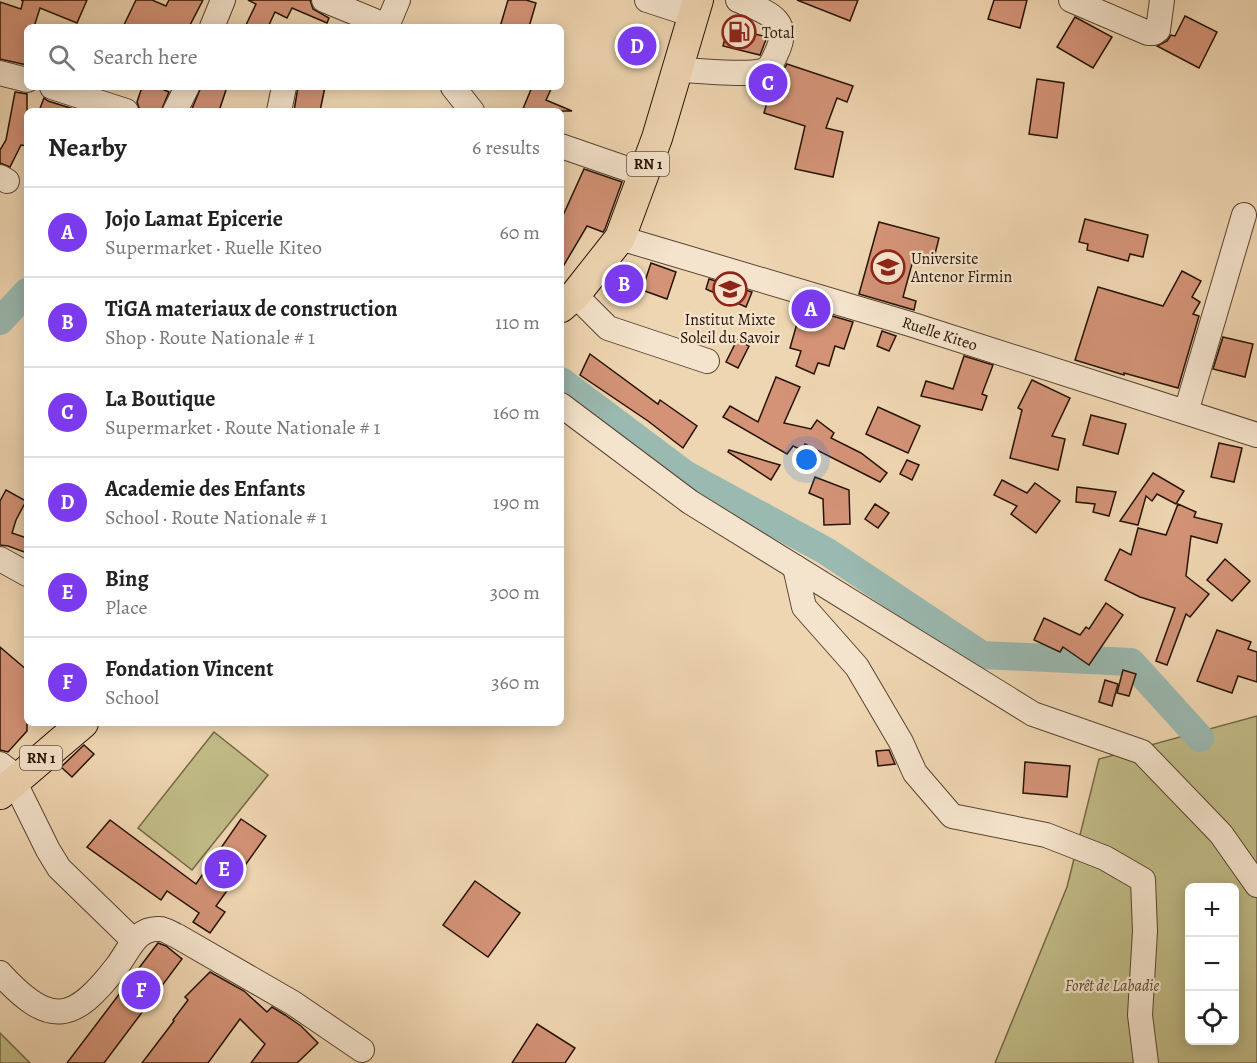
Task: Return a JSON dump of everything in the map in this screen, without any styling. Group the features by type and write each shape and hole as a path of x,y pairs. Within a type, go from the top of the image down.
{"main road":[{"name":"RN 1","path":"568,301 620,238 645,174 695,7"},
{"name":"RN 1","path":"8,779 79,726"}],"street":[{"path":"213,24 223,0"},
{"path":"324,0 381,24"},
{"path":"389,24 398,0"},
{"path":"647,0 695,7"},
{"path":"677,69 751,72 763,71 770,66 778,51 782,36 780,24 774,16 738,0"},
{"path":"1071,0 1148,33 1154,33 1158,30 1162,0"},
{"path":"0,73 24,79"},
{"path":"61,90 117,108"},
{"path":"176,108 186,90"},
{"path":"280,108 283,90"},
{"path":"455,90 470,108"},
{"path":"564,147 645,174"},
{"path":"1186,412 1244,215"},
{"name":"Ruelle Kiteo","path":"620,238 910,324 1257,435"},
{"path":"568,301 608,328 707,361"},
{"path":"564,407 690,502 1033,714 1142,752 1221,834 1257,885"},
{"path":"0,559 24,572"},
{"path":"795,567 804,607 857,667 896,734 915,773 952,816 1046,835 1106,858 1143,880 1145,931 1140,1015 1146,1063"},
{"path":"8,779 59,867 133,940"},
{"path":"0,973 20,995 43,1010 64,1012 79,1007 91,995 117,966 133,940 148,931 161,929 293,1003 362,1050"}],"green space":[{"name":"Forêt de Labadie","path":"1257,716 1257,1063 995,1063 1067,887 1099,759"},
{"path":"214,732 268,775 192,870 138,828"},
{"path":"0,1033 30,1063 0,1063"}],"building":[{"path":"21,0 87,0 77,23 40,8 35,24 24,24 24,64 0,59 0,2 21,9 23,1"},
{"path":"136,0 152,0 166,6 169,0 203,0 191,24 124,24"},
{"path":"248,0 310,0 313,9 329,18 327,23 292,8 287,18 275,12 269,24 246,24 256,4"},
{"path":"508,0 526,0 536,3 530,24 501,24"},
{"path":"797,0 858,0 850,21"},
{"path":"994,0 1027,0 1020,28 988,19"},
{"path":"1185,16 1217,32 1199,68 1157,46 1167,41 1171,35 1175,36"},
{"path":"1075,17 1112,37 1093,68 1057,47"},
{"path":"728,27 767,37 760,55 723,46"},
{"path":"787,64 853,86 847,102 837,98 826,128 843,132 833,177 795,169 805,126 764,113 773,82"},
{"path":"1037,79 1064,83 1057,138 1029,134"},
{"path":"141,90 169,92 162,108 139,108 137,102"},
{"path":"200,90 226,90 220,108 192,108"},
{"path":"298,90 324,90 321,108 294,108"},
{"path":"531,90 551,90 546,100 572,111 564,111 564,108 523,108"},
{"path":"15,92 27,94 27,108 24,108 24,146 21,145 10,167 0,163 0,150 6,140"},
{"path":"44,98 70,108 40,108"},
{"path":"584,169 622,182 603,232 587,226 564,265 564,213"},
{"path":"1085,219 1148,235 1143,257 1130,254 1128,261 1087,250 1088,244 1079,242"},
{"path":"879,222 939,238 934,258 915,253 903,297 916,301 914,310 859,294"},
{"path":"651,263 676,272 667,299 642,290"},
{"path":"1182,271 1201,281 1192,297 1200,302 1193,314 1199,316 1178,388 1075,360 1098,287 1163,306"},
{"path":"709,279 752,292 746,307 706,289"},
{"path":"798,306 853,322 844,349 835,346 829,366 818,363 814,374 796,366 801,351 790,348 798,320"},
{"path":"882,331 896,336 889,351 877,346"},
{"path":"1223,337 1253,344 1245,377 1213,369"},
{"path":"737,340 749,346 738,368 726,362"},
{"path":"590,354 658,404 660,400 697,426 683,448 580,375"},
{"path":"964,356 993,365 982,394 987,396 982,410 921,396 926,381 953,389"},
{"path":"776,377 800,387 784,423 811,429 817,420 834,433 831,438 861,453 887,473 880,482 805,444 802,450 793,446 787,454 723,417 730,406 758,422"},
{"path":"1032,380 1070,398 1052,436 1065,439 1058,470 1010,458 1022,410 1018,408"},
{"path":"878,407 920,426 908,453 866,434"},
{"path":"1091,415 1126,424 1118,454 1083,445"},
{"path":"1219,443 1242,448 1234,482 1211,477"},
{"path":"729,450 780,465 771,480 728,452"},
{"path":"907,460 919,465 912,480 900,474"},
{"path":"1153,473 1184,491 1176,504 1157,494 1152,501 1146,496 1138,525 1120,521"},
{"path":"815,477 849,490 850,524 824,525 823,499 809,493"},
{"path":"1002,480 1027,493 1035,483 1060,501 1036,533 1011,514 1017,506 994,495"},
{"path":"1077,487 1116,492 1109,516 1093,512 1095,504 1076,502"},
{"path":"6,490 24,500 12,533 24,537 24,552 0,545 0,501"},
{"path":"875,504 889,513 878,528 865,519"},
{"path":"1178,504 1196,512 1194,517 1222,524 1217,543 1191,536 1186,576 1209,594 1190,617 1186,614 1167,665 1156,661 1175,608 1140,597 1105,580 1120,549 1131,555 1138,528 1166,535"},
{"path":"1225,559 1250,581 1232,601 1207,580"},
{"path":"1106,603 1123,615 1089,665 1063,647 1060,652 1034,640 1044,618 1080,635 1086,627 1089,629"},
{"path":"1217,630 1251,642 1248,649 1257,652 1257,682 1238,676 1232,693 1197,681"},
{"path":"0,647 24,667 24,726 27,726 27,731 8,752 0,750"},
{"path":"1123,670 1136,674 1129,696 1117,693"},
{"path":"1105,680 1118,684 1112,706 1099,702"},
{"path":"84,745 94,754 72,777 61,767"},
{"path":"889,750 895,764 878,766 876,751"},
{"path":"1025,762 1070,766 1067,797 1023,793"},
{"path":"241,819 266,836 216,906 225,912 210,933 193,922 199,913 167,891 161,900 87,847 110,820 196,884"},
{"path":"475,881 520,913 488,957 443,925"},
{"path":"158,943 166,946 182,959 104,1063 67,1063"},
{"path":"210,972 244,991 267,1012 272,1007 285,1015 301,1026 318,1043 297,1063 251,1063 265,1044 240,1019 208,1063 142,1063 188,1000 185,997"},
{"path":"537,1024 575,1048 565,1063 512,1063"}],"waterway":[{"path":"0,321 24,295"},
{"path":"564,383 685,474 826,551 982,655 1131,662 1200,738"}],"place":[{"name":"Total","path":"739,32"},
{"name":"Academie des Enfants","path":"637,46"},
{"name":"La Boutique","path":"768,83"},
{"name":"Universite Antenor Firmin","path":"888,267"},
{"name":"TiGA materiaux de construction","path":"624,284"},
{"name":"Institut Mixte Soleil du Savoir","path":"730,289"},
{"name":"Jojo Lamat Epicerie","path":"811,309"},
{"name":"Bing","path":"224,869"},
{"name":"Fondation Vincent","path":"141,990"}]}
